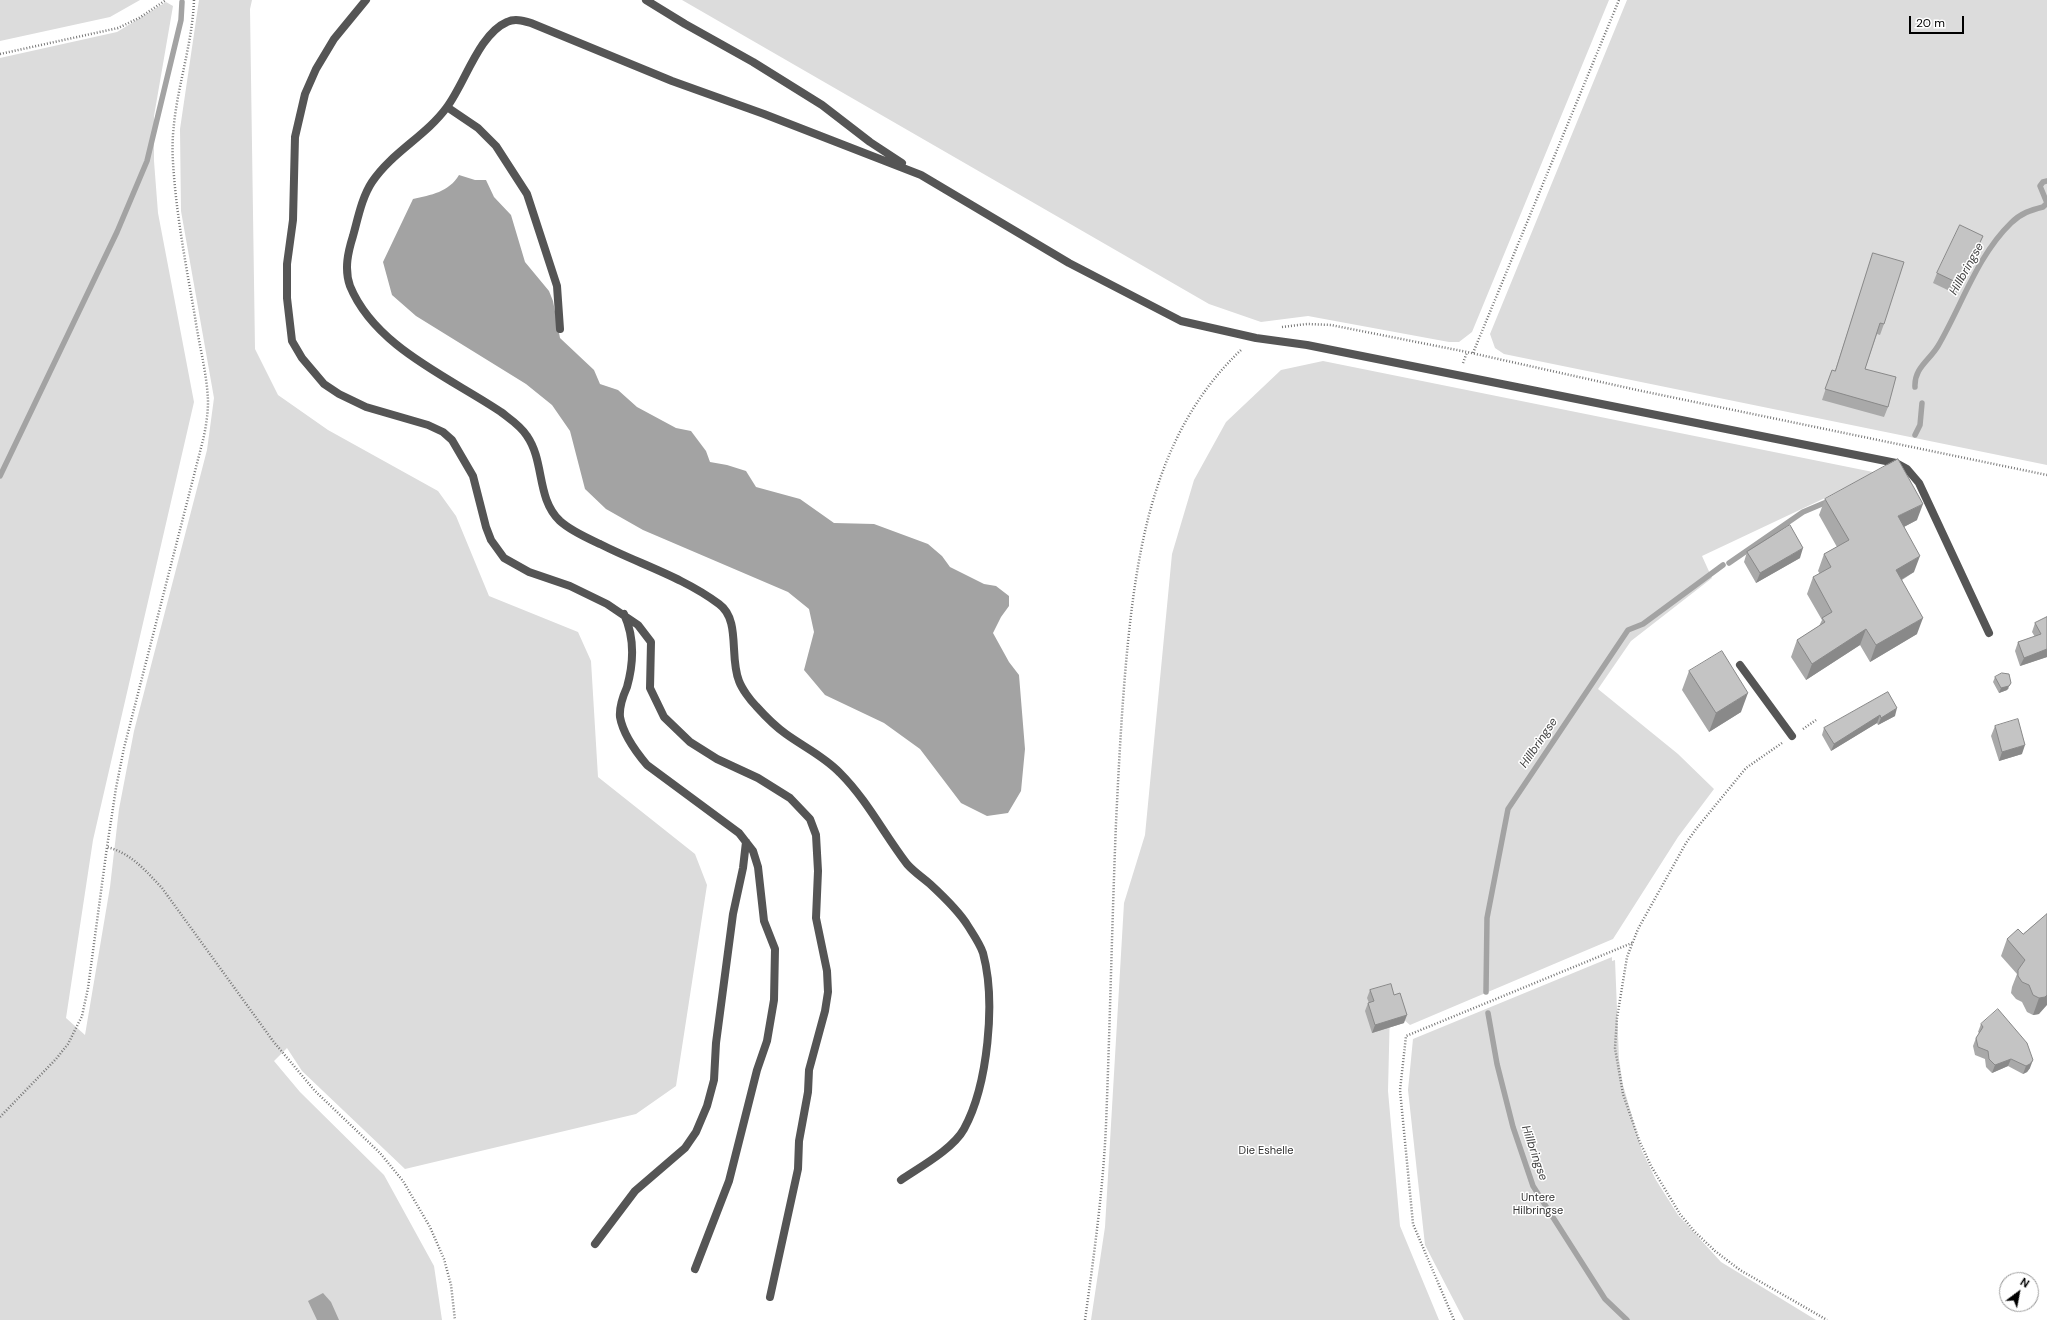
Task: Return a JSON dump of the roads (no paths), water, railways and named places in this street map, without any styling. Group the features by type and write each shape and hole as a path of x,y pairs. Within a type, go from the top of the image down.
{"lane":[{"path":"366,0 334,39 316,69 305,94 300,113 295,137 293,220 287,264 286,298 292,341 312,371 324,384 339,394 366,407 443,432 452,440 473,476 486,527 491,540 504,558 529,572 570,586 607,604 624,614 638,625 651,642 650,688 664,717 690,742 717,759 758,778 790,798 810,819 816,835 818,871 816,918 827,971 828,992 825,1011 809,1070 808,1092 799,1141 798,1169 770,1297"},
{"path":"646,0 685,24 753,62 822,105 870,142 921,176 1069,263 1181,321 1256,338 1307,345 1896,463 1907,469 1919,483 1989,633"},
{"path":"901,1180 946,1148 963,1130 975,1102 985,1064 989,1019 989,988 982,951 968,925 931,885 911,869 893,846 860,796 839,771 783,732 755,705 739,681 732,650 733,626 721,605 658,569 602,545 561,522 549,507 543,494 534,450 527,436 516,424 474,394 401,349 385,336 366,314 350,285 346,258 366,192 379,172 392,158 427,128 447,107 484,42 508,21 519,20 531,22 672,81 764,114 921,176"},
{"path":"447,107 478,128 496,146 513,170 527,194 557,286 560,329"},
{"path":"624,614 632,637 633,654 627,686 621,701 620,717 632,743 647,765 739,833 753,851 758,867 764,921 775,948 774,1000 767,1041 757,1070 729,1181 695,1269"},
{"path":"1740,665 1792,736"},
{"path":"595,1244 635,1191 685,1148 696,1132 707,1106 714,1080 716,1043 733,914 743,868 746,842"}],"waterway":[{"path":"0,476 117,232 147,161 181,20 182,2"},
{"name":"Hillbringse","path":"1915,387 1915,380 1919,370 1938,346 1979,266 1999,236 2011,223 2026,212 2043,207 2047,203 2040,186 2043,182 2047,181"},
{"name":"Hillbringse","path":"1915,435 1920,425 1922,403"},
{"name":"Hillbringse","path":"1729,563 1803,512 1829,501"},
{"name":"Hillbringse","path":"1486,992 1487,918 1508,809 1628,630 1643,624 1723,565"},
{"name":"Hillbringse","path":"1488,1013 1497,1064 1513,1127 1533,1186 1605,1299 1627,1320"}],"park label":[{"name":"Die Eshelle","path":"1266,1151"},
{"name":"Untere Hilbringse","path":"1538,1204"}]}
